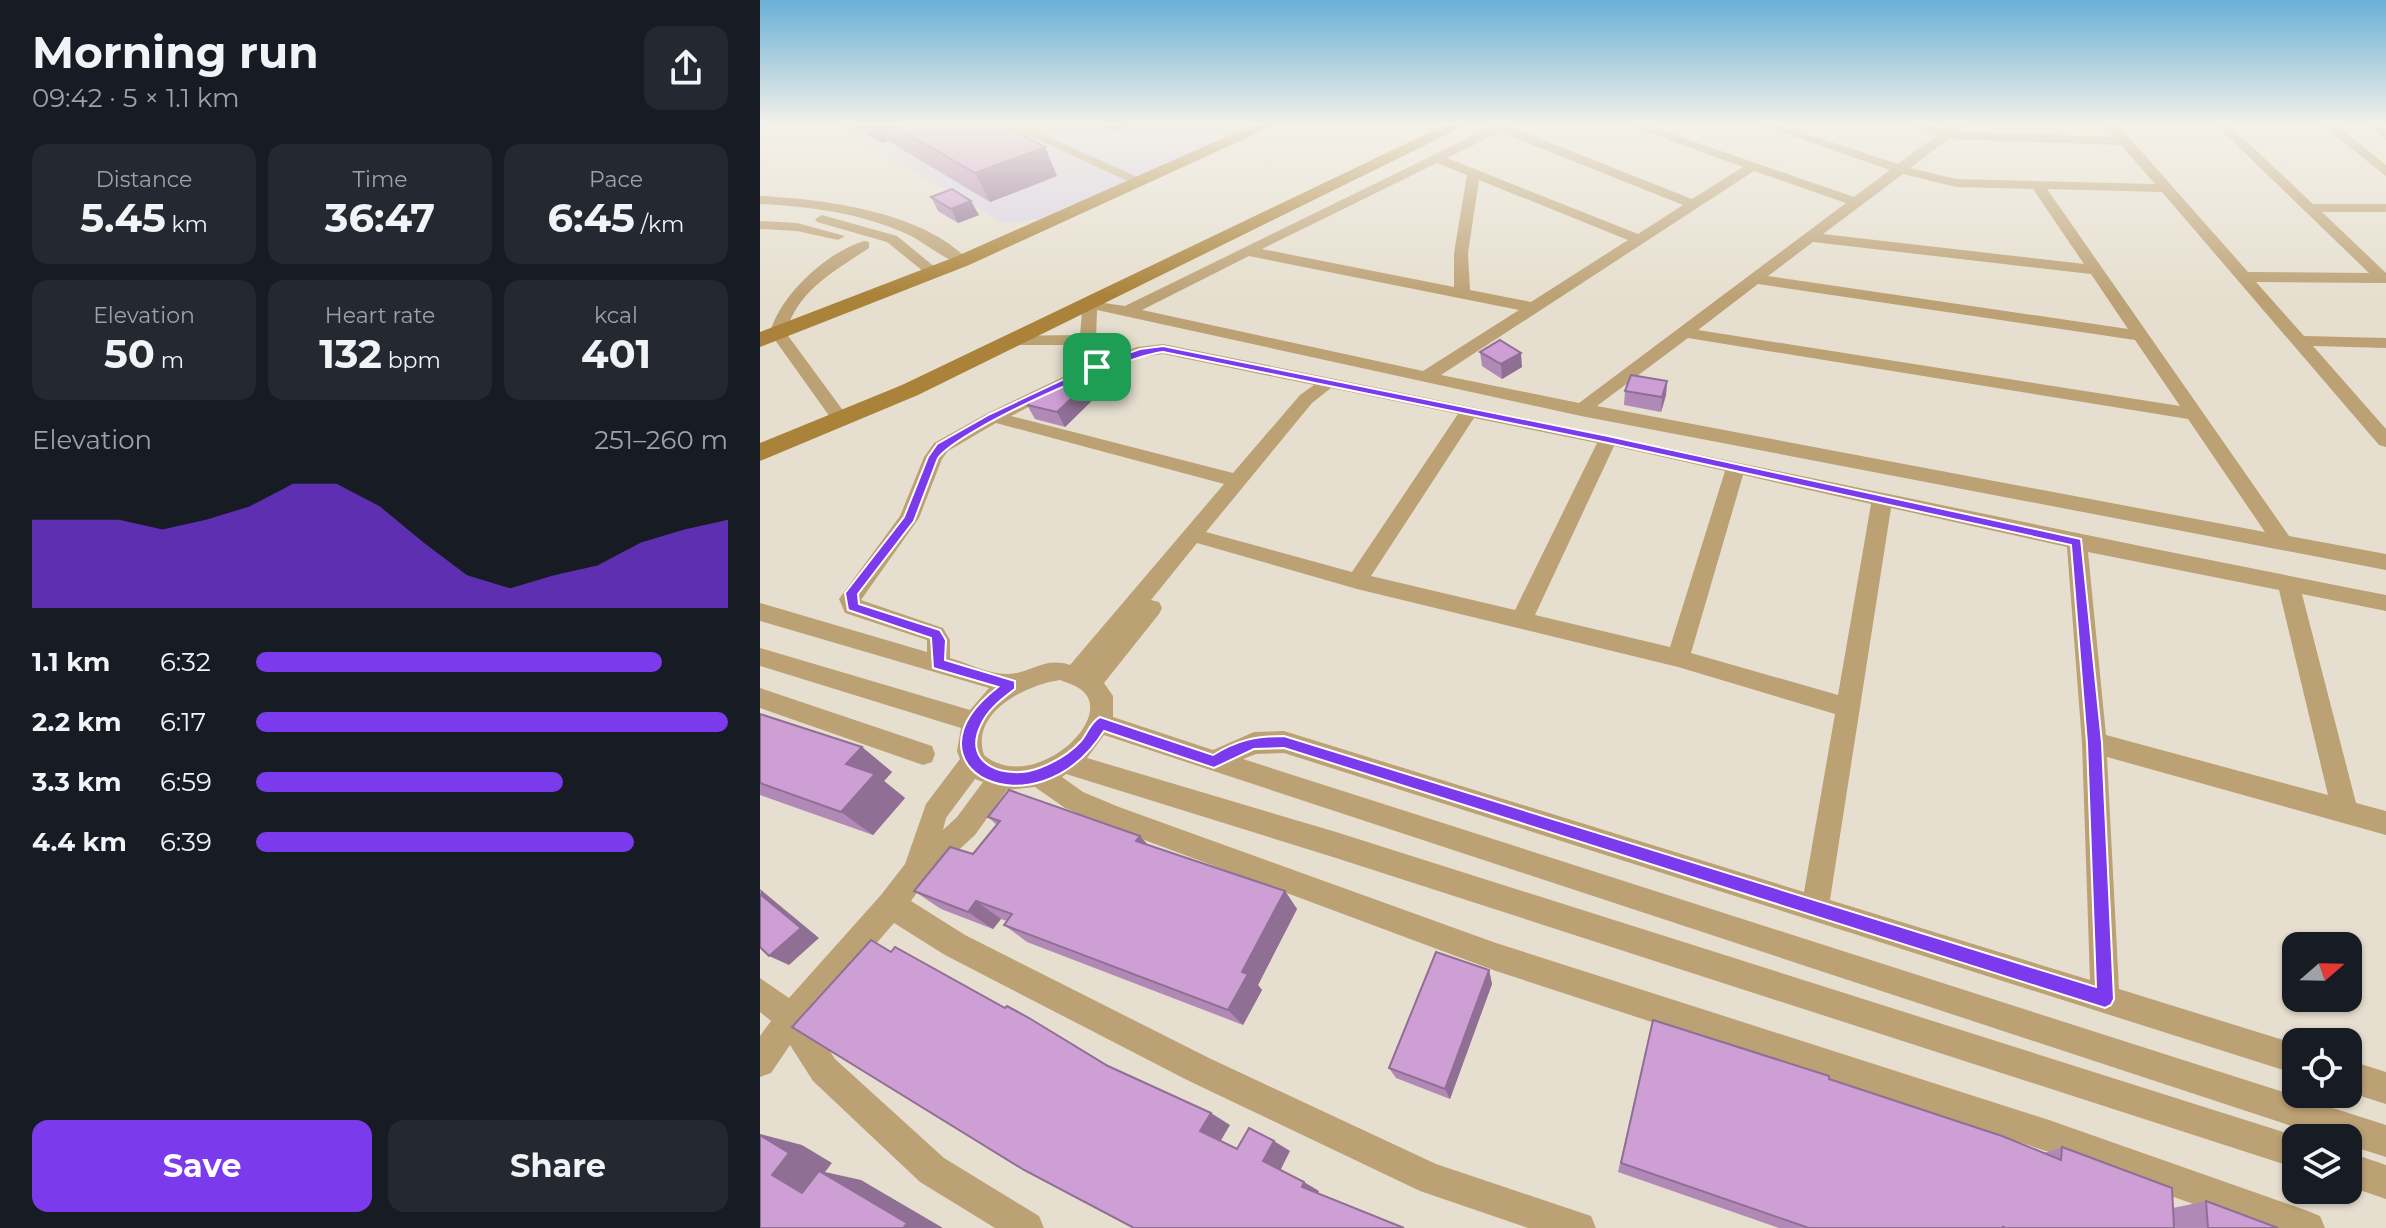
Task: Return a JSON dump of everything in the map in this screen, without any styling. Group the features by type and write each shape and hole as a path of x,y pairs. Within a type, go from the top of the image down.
{"main road":[{"path":"769,337 934,273 1138,181"},
{"path":"760,453 841,420 1341,181"}],"street":[{"path":"1126,312 1392,181"},
{"path":"1462,294 1461,253 1473,181"},
{"path":"1495,181 1637,239"},
{"path":"1637,181 1692,204"},
{"path":"1424,378 1729,181"},
{"path":"1794,181 1855,202"},
{"path":"1581,410 1883,181"},
{"path":"1949,181 2167,188"},
{"path":"2161,181 2386,441"},
{"path":"2282,181 2384,278"},
{"path":"2038,186 2283,543"},
{"path":"760,200 812,203 869,213 933,238 962,261"},
{"path":"2310,208 2386,208"},
{"path":"760,214 829,220 892,239 934,273"},
{"path":"760,225 797,227 864,245"},
{"path":"841,420 769,337 796,294 864,245 915,230"},
{"path":"1809,237 2095,270"},
{"path":"1247,251 1530,307"},
{"path":"2245,277 2384,278"},
{"path":"1754,279 2141,336"},
{"path":"1097,367 1088,340 1089,303 1581,410 2386,562"},
{"path":"1683,332 2194,414"},
{"path":"1011,340 1088,340"},
{"path":"2300,341 2386,343"},
{"path":"938,664 939,640 935,634 853,607 850,599 909,518 933,457 941,447 994,417 1097,367 1143,351 1163,349 1324,387 1608,439 2077,542 2386,603"},
{"path":"1084,678 1237,481 1306,399 1324,387"},
{"path":"1084,678 1205,539 1324,387"},
{"path":"1357,581 1468,413"},
{"path":"994,417 1237,481"},
{"path":"1522,619 1608,439"},
{"path":"1678,658 1736,467"},
{"path":"1815,908 1882,500"},
{"path":"1205,539 1357,581 1678,658 1848,708"},
{"path":"2077,542 2094,743 2105,999"},
{"path":"2288,583 2345,812"},
{"path":"760,612 1010,685"},
{"path":"760,657 974,722"},
{"path":"1060,671 1084,678 1097,686 1104,703 1100,723 1087,745 1052,769 1011,780 988,775 973,762 968,744 974,722 989,702 1010,685 1036,674 1060,671"},
{"path":"760,698 923,754"},
{"path":"1100,723 2386,1141"},
{"path":"1214,761 1254,743 1284,742 2282,1055"},
{"path":"2094,743 2386,823"},
{"path":"917,870 935,812 973,762"},
{"path":"1052,769 1336,845 2282,1148"},
{"path":"1052,769 1074,800 1113,817 1496,957 2049,1136 2308,1228"},
{"path":"760,1062 791,1019 891,905 917,870 966,826 1001,778"},
{"path":"891,905 955,945 1198,1069 1432,1179 1579,1228"},
{"path":"760,993 791,1019 824,1070 932,1170 1027,1228"},
{"path":"2362,1080 2386,1088"},
{"path":"2362,1174 2386,1182"}],"shaded area":[{"path":"930,181 1127,181 1041,218 1002,222"}],"building":[{"path":"952,189 971,201 951,209 931,197"},
{"path":"1500,340 1521,353 1501,364 1480,352"},
{"path":"1108,364 1057,412 1027,405 1043,390"},
{"path":"1631,375 1667,381 1662,397 1625,391"},
{"path":"760,714 862,747 846,764 875,774 841,812 760,783"},
{"path":"1009,790 1140,836 1136,841 1285,891 1242,972 1248,974 1228,1010 1004,925 1012,914 976,901 968,912 914,891 950,847 973,854 1000,821 988,817"},
{"path":"760,894 801,928 769,956 760,947"},
{"path":"871,940 891,952 895,947 1005,1008 1007,1006 1108,1066 1211,1113 1200,1131 1237,1149 1249,1128 1274,1141 1263,1161 1304,1182 1302,1187 1404,1228 1134,1228 1024,1170 792,1027"},
{"path":"1436,952 1489,970 1445,1089 1389,1068"},
{"path":"1653,1020 1829,1076 1829,1079 2002,1136 2061,1160 2062,1147 2172,1188 2174,1228 1809,1228 1621,1163"},
{"path":"760,1135 789,1153 772,1175 802,1193 819,1171 907,1223 903,1228 760,1228"},
{"path":"2206,1201 2278,1228 2208,1228"}],"route":[{"path":"1163,349 1199,354 1326,384 1608,439 2077,542 2094,743 2105,999 1284,742 1267,740 1254,743 1214,761 1100,723 1087,745 1065,763 1039,776 1011,780 988,775 973,762 968,744 974,722 989,702 1010,685 938,664 940,649 935,634 853,607 851,593 876,565 909,518 933,457 941,447 994,417 1097,367 1143,351 1163,349"}]}
